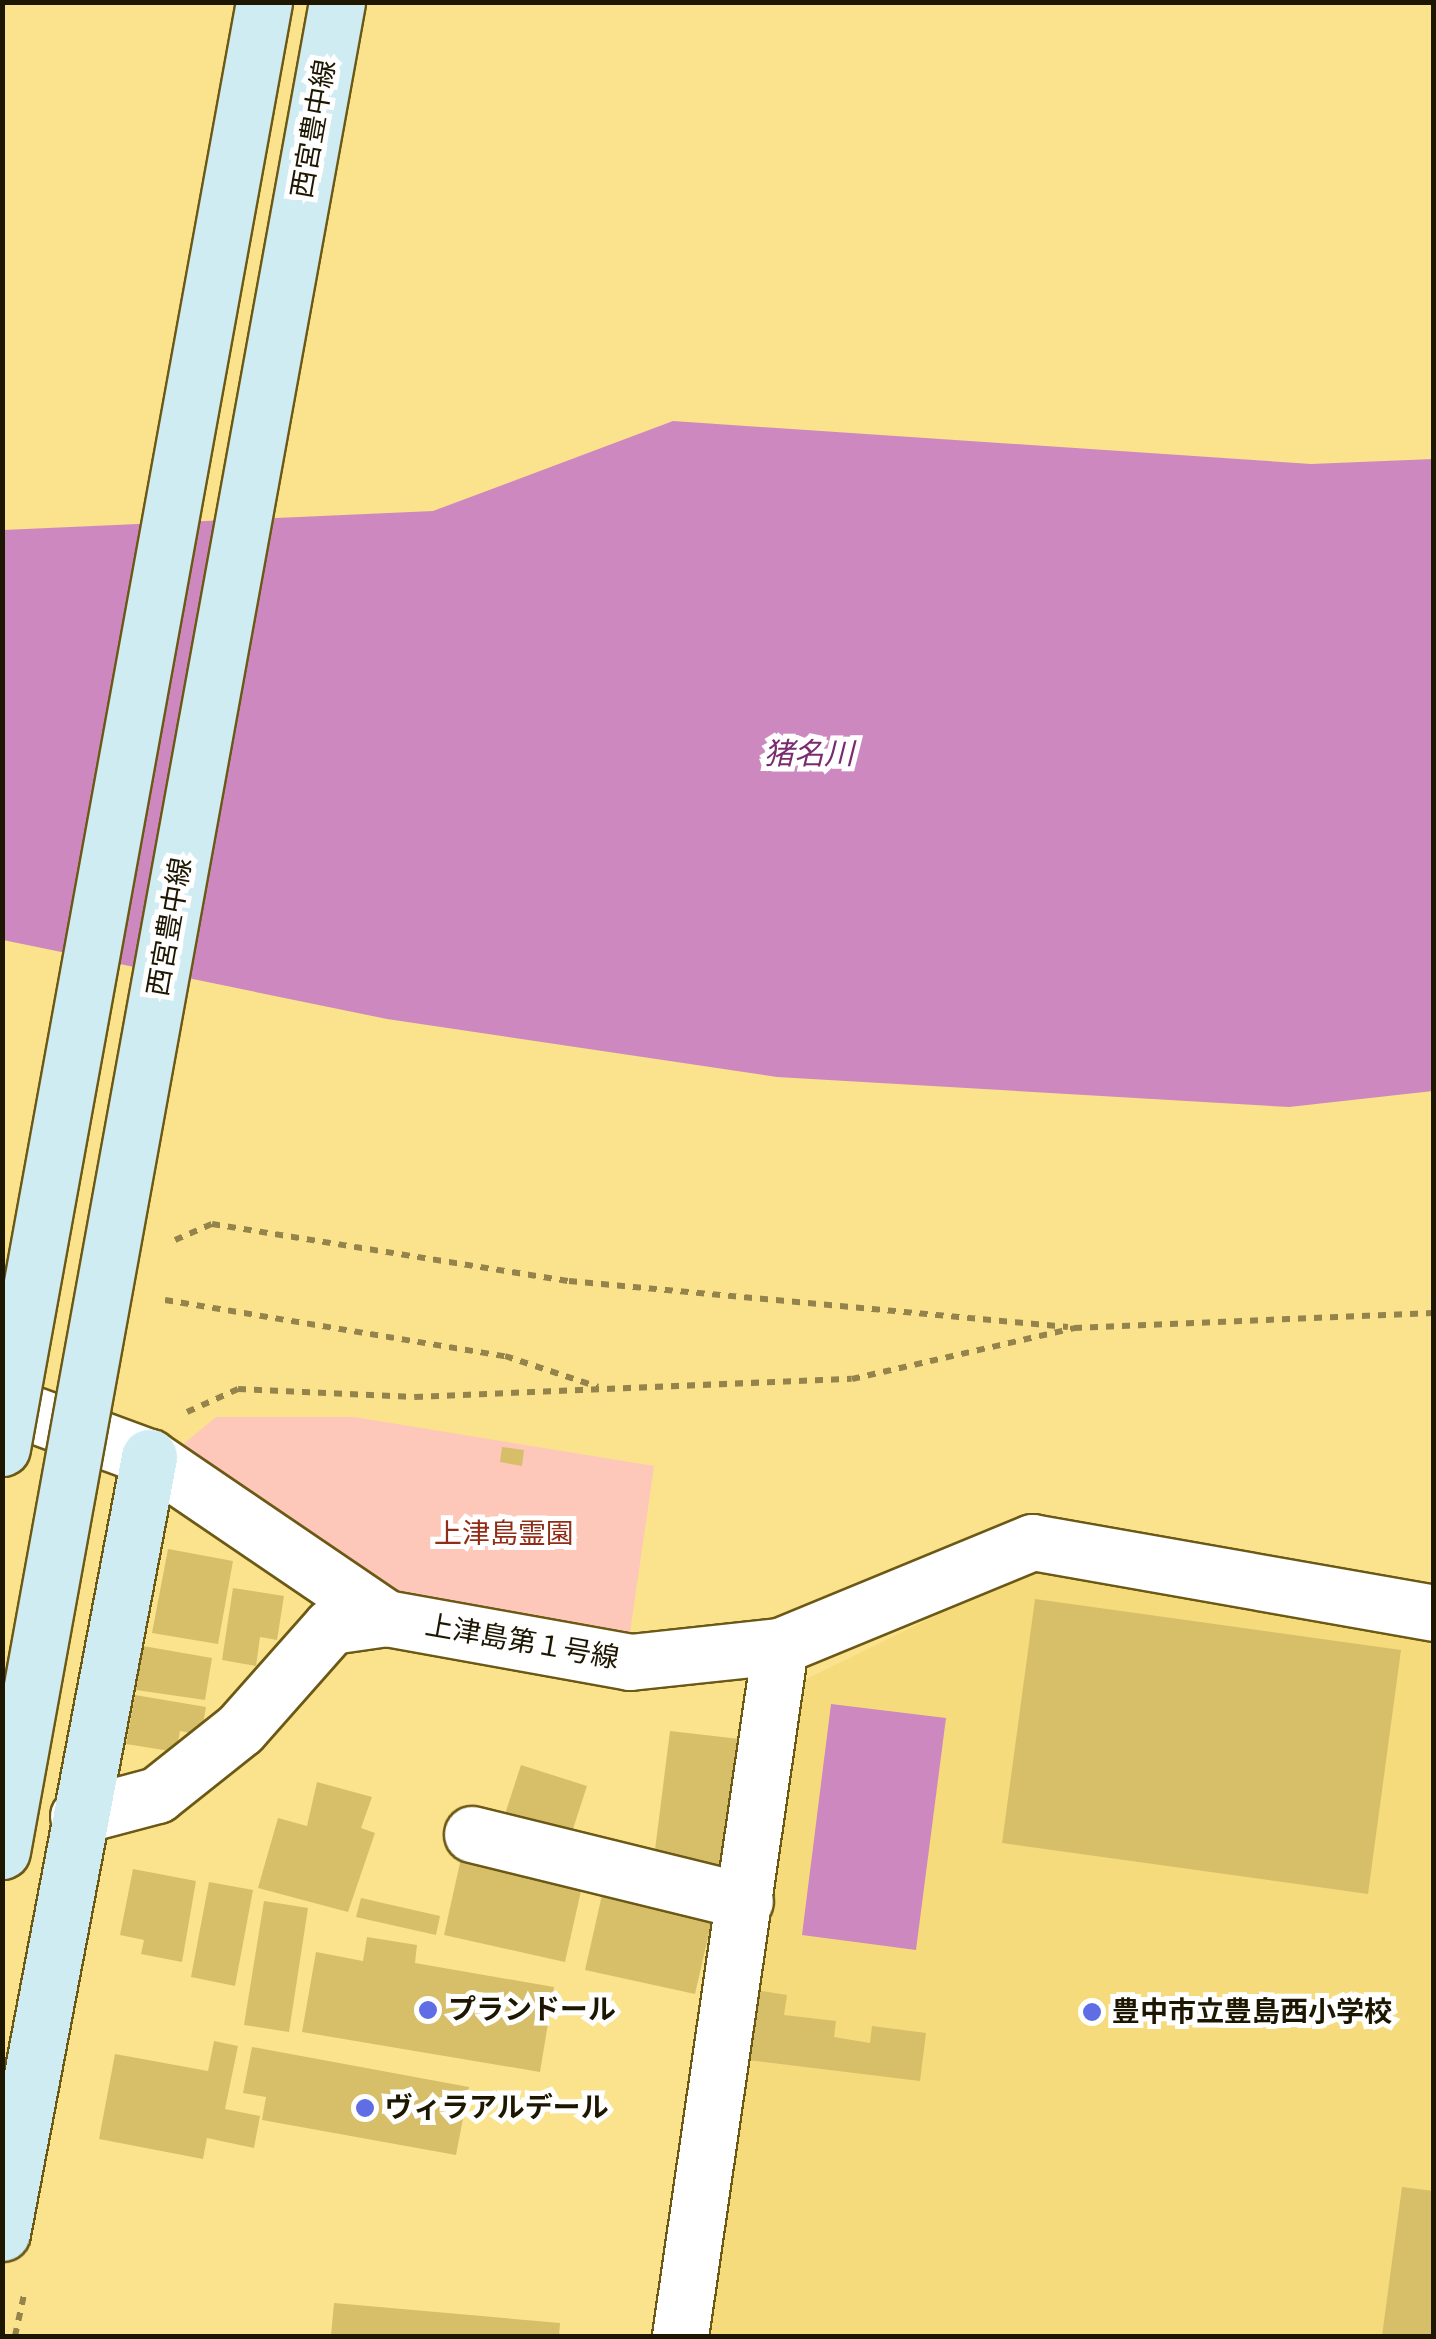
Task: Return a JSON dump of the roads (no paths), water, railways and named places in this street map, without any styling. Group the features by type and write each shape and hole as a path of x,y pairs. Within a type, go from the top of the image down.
{"main road":[{"path":"2,1448 264,2"},
{"name":"西宮豊中線","path":"2,1850 337,2"},
{"path":"2,2233 149,1457"}],"street":[{"name":"上津島第１号線","path":"2,1403 149,1457 386,1618 630,1662 780,1646 1032,1542 1434,1613"},
{"path":"78,1816 157,1795 240,1729 330,1626 386,1618"},
{"path":"680,2336 746,1902 780,1646"},
{"path":"472,1834 746,1902"}],"water":[{"name":"猪名川","path":"673,421 1311,464 1433,459 1433,1091 1289,1107 777,1077 387,1019 3,940 3,530 433,511"},
{"path":"831,1704 946,1718 916,1950 802,1935"}],"place":[{"name":"プランドール","path":"428,2010"},
{"name":"豊中市立豊島西小学校","path":"1092,2012"},
{"name":"ヴィラアルデール","path":"365,2108"}],"park label":[{"name":"上津島霊園","path":"504,1534"}]}
